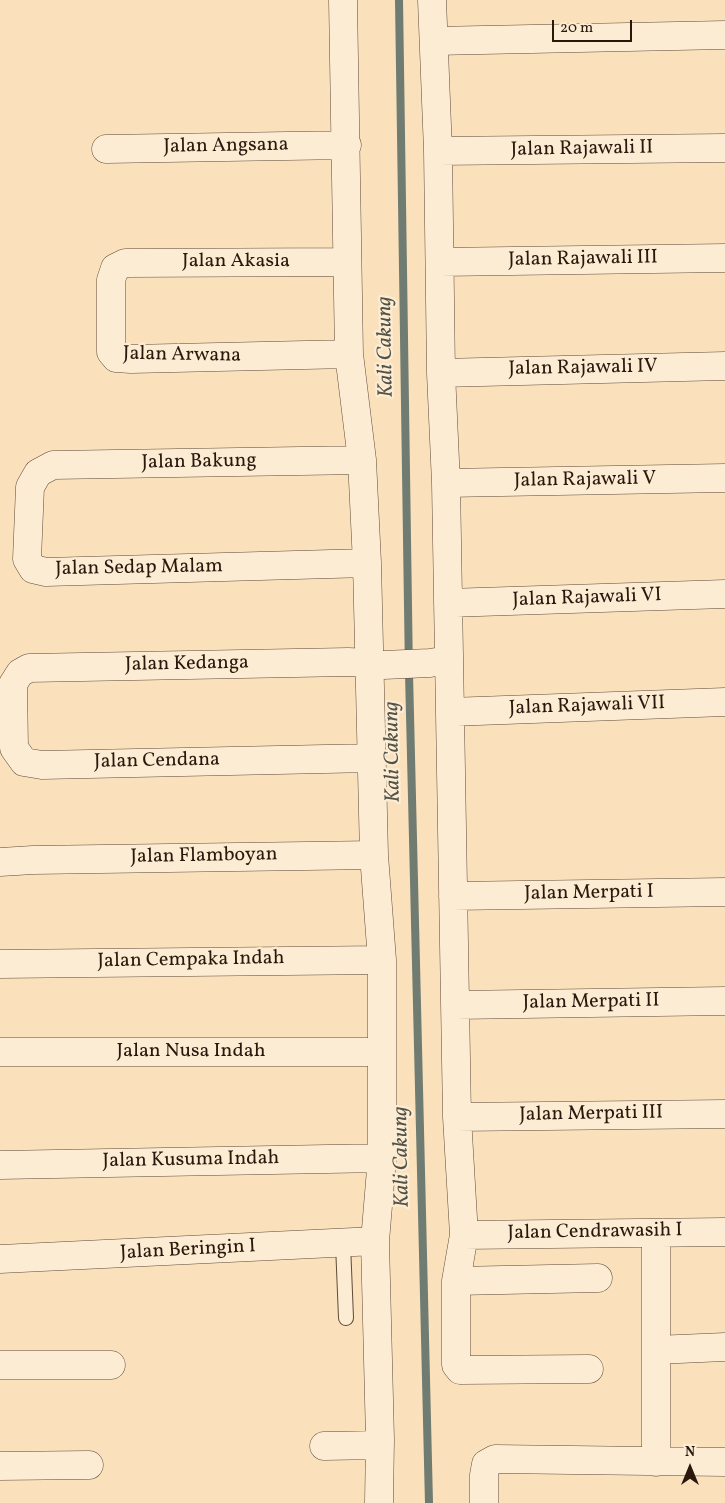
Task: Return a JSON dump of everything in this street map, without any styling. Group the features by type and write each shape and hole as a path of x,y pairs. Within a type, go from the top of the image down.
{"street":[{"path":"343,0 349,354 362,460 356,563 376,664 372,758 374,855 382,960 382,1158 375,1242 380,1445 378,1503"},
{"path":"432,0 438,152 441,372 446,483 448,603 439,661 450,712 457,1117 464,1235 457,1275 456,1365 460,1370 589,1368"},
{"path":"434,41 725,35"},
{"name":"Jalan Angsana","path":"106,149 346,145"},
{"name":"Jalan Rajawali II","path":"438,152 725,148"},
{"name":"Jalan Rajawali III","path":"440,262 725,258"},
{"name":"Jalan Akasia","path":"125,263 347,262"},
{"name":"Jalan Arwana","path":"125,263 115,268 111,280 111,352 116,358 349,354"},
{"name":"Jalan Rajawali IV","path":"441,372 725,366"},
{"name":"Jalan Bakung","path":"38,473 53,465 362,460"},
{"name":"Jalan Sedap Malam","path":"38,473 30,487 27,559 33,570 356,563"},
{"name":"Jalan Rajawali V","path":"446,483 725,478"},
{"name":"Jalan Rajawali VI","path":"448,603 725,594"},
{"name":"Jalan Kedanga","path":"13,684 20,673 29,668 376,664 439,661"},
{"name":"Jalan Cendana","path":"13,684 14,748 24,762 42,766 372,758"},
{"name":"Jalan Rajawali VII","path":"450,712 725,702"},
{"name":"Jalan Flamboyan","path":"0,862 374,855"},
{"name":"Jalan Merpati I","path":"453,896 725,892"},
{"name":"Jalan Cempaka Indah","path":"0,964 382,960"},
{"name":"Jalan Merpati II","path":"456,1005 725,1001"},
{"name":"Jalan Nusa Indah","path":"0,1052 381,1052"},
{"name":"Jalan Merpati III","path":"457,1117 725,1114"},
{"name":"Jalan Kusuma Indah","path":"0,1165 382,1158"},
{"name":"Jalan Cendrawasih I","path":"464,1235 725,1232"},
{"path":"656,1233 656,1462"},
{"name":"Jalan Beringin I","path":"0,1259 375,1242"},
{"path":"457,1275 598,1278"},
{"path":"656,1350 725,1346"},
{"path":"0,1366 111,1365"},
{"path":"324,1446 380,1445"},
{"path":"484,1503 486,1464 495,1459 725,1462"},
{"path":"0,1466 89,1465"}],"lane":[{"path":"343,1244 346,1318"}],"waterway":[{"name":"Kali Cakung","path":"399,0 409,673 429,1503"}]}
